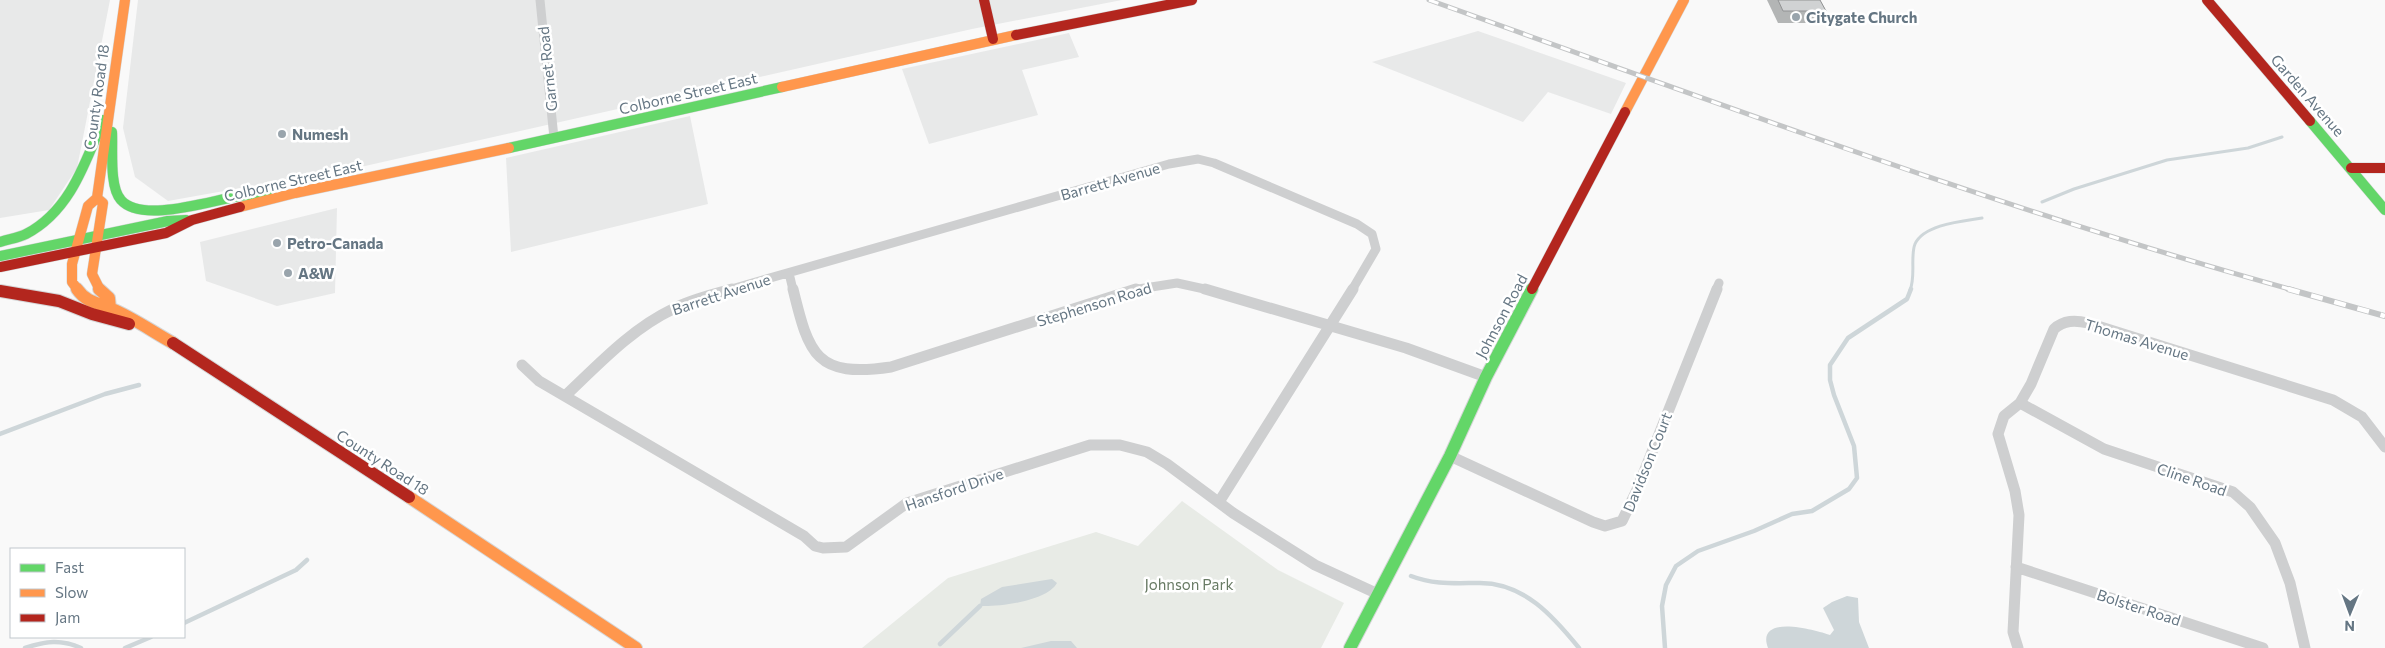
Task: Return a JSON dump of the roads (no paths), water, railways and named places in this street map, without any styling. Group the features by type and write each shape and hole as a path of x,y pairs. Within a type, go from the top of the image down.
{"main road":[{"name":"County Road 18","path":"125,0 97,198 88,206 71,270 75,287 88,300 110,308 154,331 226,376 636,648"},
{"path":"984,0 993,39"},
{"name":"Colborne Street East","path":"0,267 166,233 192,220 295,193 554,138 993,39 1192,0"},
{"name":"Johnson Road","path":"1350,648 1450,456 1486,377 1684,0"},
{"name":"Garden Avenue","path":"2207,0 2385,210"},
{"path":"110,105 116,186 121,199 134,208 154,209 240,196 295,193"},
{"path":"0,242 29,234 55,215 67,201 110,105"},
{"path":"2351,168 2385,168"},
{"name":"County Road 18","path":"97,198 104,203 92,274 98,288 109,298 110,308"},
{"name":"Colborne Street East","path":"0,256 168,221 192,220"},
{"path":"0,291 59,301 92,314 154,331"}],"street":[{"name":"Garnet Road","path":"540,0 554,138"},
{"name":"Barrett Avenue","path":"565,396 637,330 658,316 690,301 1168,164 1198,159 1232,170 1357,224 1372,234 1376,249 1372,259 1330,328 1219,502"},
{"name":"Stephenson Road","path":"789,273 811,349 821,359 842,369 864,371 891,367 1136,289 1177,283 1198,287 1330,328 1406,348 1486,377"},
{"name":"Davidson Court","path":"1450,456 1593,522 1611,525 1622,521 1636,492 1719,283"},
{"name":"Thomas Avenue","path":"2018,648 2013,632 2018,503 1998,434 2004,416 2020,403 2041,364 2054,329 2065,322 2081,322 2339,402 2366,421 2385,448"},
{"name":"Hansford Drive","path":"522,364 539,381 804,536 816,546 823,548 839,549 853,544 864,532 907,503 1090,445 1120,445 1146,452 1233,513 1315,565 1378,594"},
{"name":"Cline Road","path":"2020,403 2104,449 2233,492 2248,503 2286,563 2304,648"},
{"name":"Bolster Road","path":"2016,567 2263,648"}],"waterway":[{"path":"2042,202 2074,189 2167,160 2248,148 2282,137"},
{"path":"1910,290 1913,279 1913,254 1915,244 1920,237 1935,228 1955,222 1982,218"},
{"path":"1665,648 1662,606 1666,585 1676,566 1698,551 1754,531 1792,514 1812,511 1849,489 1857,478 1854,446 1834,395 1830,380 1830,365 1848,338 1907,299 1911,289"},
{"path":"0,434 105,394 139,385"},
{"path":"185,623 296,570 307,560"},
{"path":"1411,576 1436,582 1496,584 1510,589 1524,595 1548,613 1579,648"},
{"path":"940,644 980,606"},
{"path":"125,648 149,638"},
{"path":"25,648 53,642 67,643 81,648"}],"railway":[{"path":"1429,0 1966,190 2075,225 2293,290"},
{"path":"2288,289 2385,316"}],"place":[{"name":"Citygate Church","path":"1796,17"},
{"name":"Numesh","path":"282,134"},
{"name":"Petro-Canada","path":"277,243"},
{"name":"A&W","path":"288,273"}],"park label":[{"name":"Johnson Park","path":"1189,584"}]}
